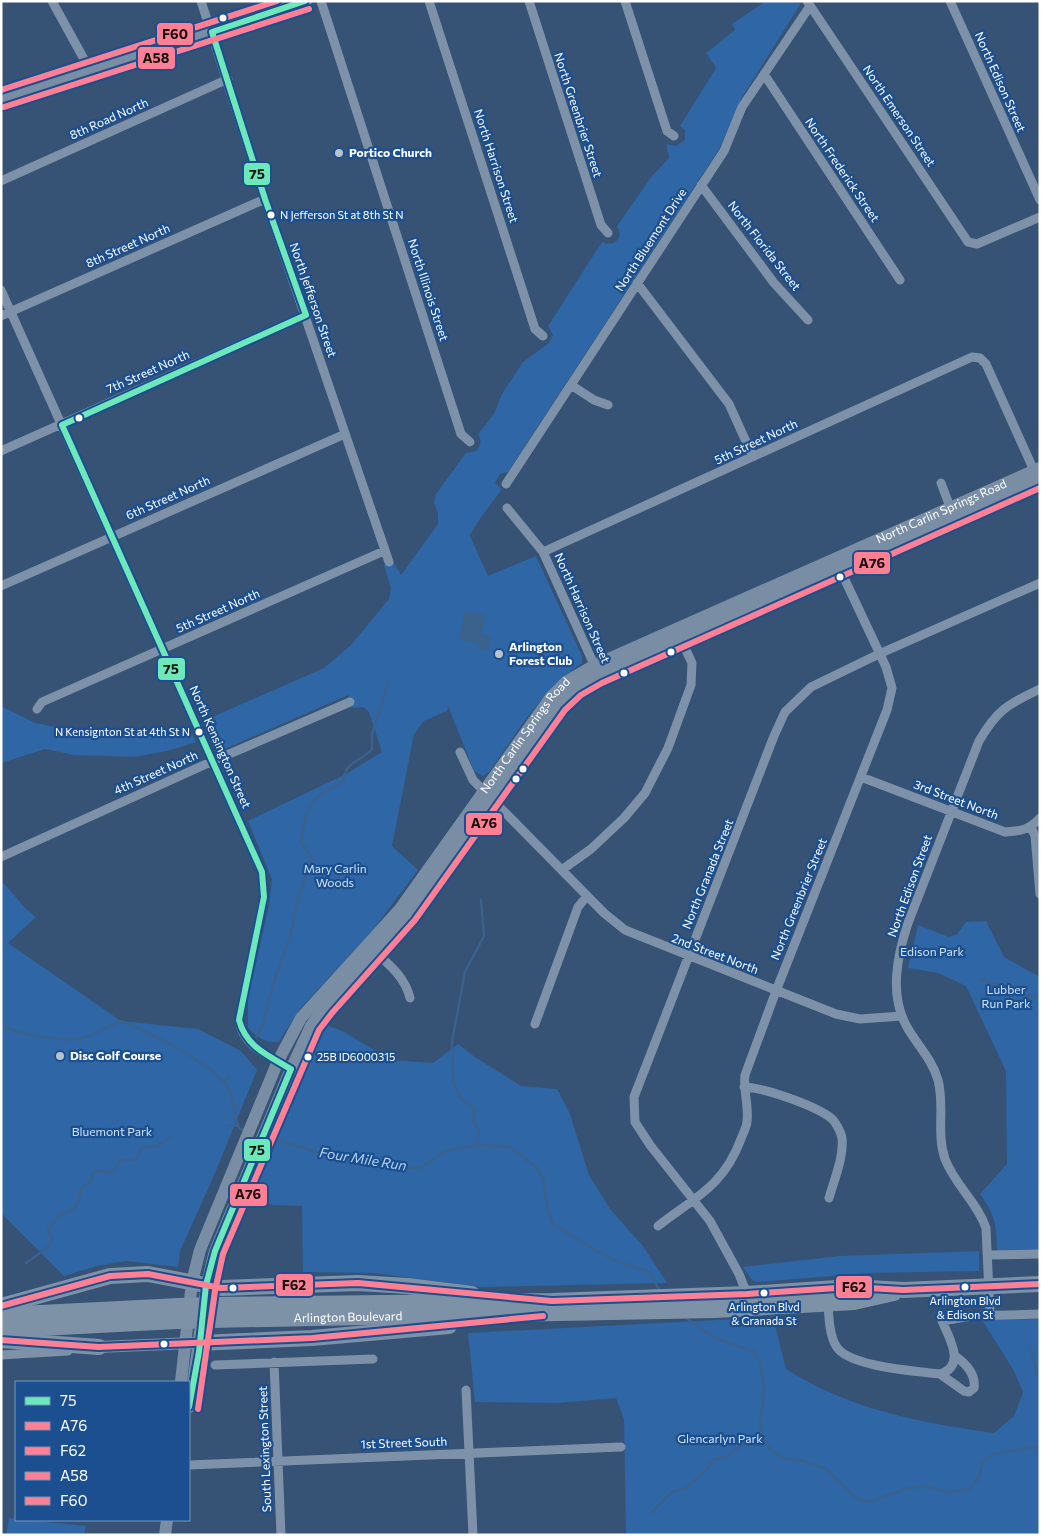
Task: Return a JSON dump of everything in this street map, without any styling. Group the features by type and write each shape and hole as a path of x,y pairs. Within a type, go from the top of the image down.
{"highway":[{"path":"1,1306 110,1276 148,1274 221,1288 358,1282 408,1286 552,1308"},
{"name":"Arlington Boulevard","path":"552,1308 608,1299 746,1294 852,1287 903,1290 1040,1284"},
{"name":"Arlington Boulevard","path":"1,1330 211,1312 552,1308 626,1313 715,1310 828,1304 874,1299 903,1290"},
{"path":"192,1343 367,1334 552,1308"},
{"name":"Arlington Boulevard","path":"1,1315 178,1314"},
{"path":"1,1340 99,1347"}],"main road":[{"path":"1,99 306,1"},
{"name":"North Carlin Springs Road","path":"192,1343 199,1284 200,1250 278,1061 301,1018 408,915 488,794 558,704 596,670 1038,474"},
{"name":"North Carlin Springs Road","path":"199,1284 290,1069 311,1026 372,949"},
{"path":"99,1347 192,1343"},
{"path":"181,1381 192,1343"},
{"path":"190,1382 192,1343"},
{"path":"165,1535 167,1521"}],"street":[{"path":"52,1 90,70"},
{"name":"North Jefferson Street","path":"201,1 228,79 265,199 306,315 388,562"},
{"name":"North Illinois Street","path":"321,1 462,434 470,442"},
{"name":"North Harrison Street","path":"429,1 535,329 543,336"},
{"name":"North Greenbrier Street","path":"529,1 601,225 608,233"},
{"path":"625,1 667,131 674,136"},
{"name":"North Edison Street","path":"950,1 1040,200"},
{"name":"North Bluemont Drive","path":"506,484 724,151 742,108 809,4"},
{"name":"North Emerson Street","path":"809,4 970,243 976,244 1040,217"},
{"name":"North Frederick Street","path":"764,74 900,280"},
{"name":"8th Road North","path":"1,181 228,79"},
{"name":"North Florida Street","path":"701,185 774,283 808,320"},
{"name":"8th Street North","path":"1,316 265,199"},
{"path":"637,284 728,404 753,457"},
{"name":"North Kensington Street","path":"1,290 110,537 163,649 262,872 264,897 240,1013 241,1033 258,1050 290,1069"},
{"name":"7th Street North","path":"1,451 306,315"},
{"name":"5th Street North","path":"543,552 964,360 980,358 986,364 1038,474"},
{"path":"571,385 594,400 608,404"},
{"name":"6th Street North","path":"1,586 345,434"},
{"path":"941,483 952,512"},
{"path":"507,508 543,552"},
{"name":"5th Street North","path":"37,709 42,702 384,551"},
{"name":"North Harrison Street","path":"543,552 596,670"},
{"name":"North Greenbrier Street","path":"658,1226 680,1208 694,1201 724,1173 736,1153 747,1121 744,1087 745,1075 776,991 887,710 892,688 886,667 837,563"},
{"name":"North Granada Street","path":"746,1294 739,1274 710,1221 650,1146 634,1122 634,1097 785,712 811,687 879,654 1040,583"},
{"path":"563,869 591,849 624,818 645,793 668,748 691,685 692,663 678,633"},
{"name":"North Edison Street","path":"990,1314 986,1228 982,1215 950,1170 943,1150 940,1093 934,1069 902,1016 896,978 900,948 979,741 991,720 1006,706 1040,689"},
{"name":"4th Street North","path":"1,858 213,761 350,702"},
{"path":"460,752 473,780 488,794"},
{"name":"3rd Street North","path":"861,777 1005,832 1022,831 1032,827"},
{"name":"2nd Street North","path":"488,794 563,869 586,896 625,930 836,1014 860,1019 902,1016"},
{"path":"1040,818 1032,827 1035,836 1040,894"},
{"path":"535,1024 578,907 586,896"},
{"path":"372,949 407,985 410,998"},
{"path":"744,1087 759,1088 817,1110 832,1118 842,1136 841,1150 829,1198"},
{"path":"988,1255 1040,1254"},
{"path":"828,1304 834,1340 842,1354 858,1361 940,1374 964,1391 969,1392 974,1388 975,1382 966,1365 955,1356 942,1322 990,1314 1040,1314"},
{"path":"1,1355 20,1355 99,1347"},
{"path":"940,1374 946,1372 953,1365 955,1356"},
{"path":"215,1365 373,1359"},
{"name":"South Lexington Street","path":"274,1362 281,1535"},
{"path":"466,1390 474,1535"},
{"name":"1st Street South","path":"190,1465 621,1447"}],"green space":[{"name":"Mary Carlin Woods","path":"766,1 801,3 741,99 719,149 508,472 500,474 495,483 502,489 471,532 470,536 488,576 536,556 582,656 582,663 567,674 542,699 489,772 483,776 474,771 448,706 447,711 424,721 414,734 392,846 418,870 372,931 299,1010 279,1042 270,1042 262,1039 248,1028 248,998 269,906 272,879 248,821 346,774 382,752 369,712 363,707 353,708 348,695 220,751 214,747 203,721 324,668 351,645 389,599 391,588 384,565 394,563 401,575 438,524 438,514 434,502 436,494 466,453 478,449 480,441 478,434 494,414 502,394 523,362 549,343 553,335 548,326 602,242 611,244 619,237 617,226 652,176 669,158 666,144 676,146 685,140 685,130 680,126 716,68 706,53 735,30 732,24"},
{"path":"1,706 35,723 67,729 159,733 188,726 196,742 167,751 135,757 74,755 45,749 2,763"},
{"name":"Bluemont Park","path":"1,880 26,909 36,917 8,943 121,1021 198,1029 241,1051 257,1070 213,1178 180,1251 178,1267 126,1261 97,1266 64,1276 1,1213"},
{"name":"Lubber Run Park","path":"986,921 1004,957 1040,977 1040,1250 997,1251 994,1221 989,1208 980,1194 1007,1164 1006,1071 966,986 938,973 908,968 918,925 949,937 957,934 966,922"},
{"path":"322,1023 344,1032 391,1060 433,1063 458,1044 521,1086 557,1089 570,1114 589,1175 610,1209 643,1246 667,1283 481,1287 374,1273 303,1272 302,1206 272,1205 251,1196 302,1058"},
{"path":"979,1251 979,1271 868,1273 759,1282 753,1281 743,1267 839,1256"},
{"name":"Glencarlyn Park","path":"773,1317 786,1369 810,1383 860,1404 886,1412 913,1419 994,1433 1014,1416 1023,1392 1014,1371 982,1320 1040,1319 1040,1535 626,1535 624,1419 616,1398 558,1403 475,1402 468,1333"},
{"path":"9,1518 15,1519 15,1521 38,1521 86,1526 84,1535 6,1535"}],"shaded area":[{"path":"465,611 485,615 481,634 491,636 488,651 478,649 479,644 459,640"}],"waterway":[{"path":"256,1037 261,1030 275,978 290,938 297,901 312,859 301,841 305,818 316,798 343,782 344,775 350,766 372,749 372,734 388,683"},
{"path":"478,1145 479,1129 473,1122 475,1110 459,1096 453,1080 452,1042 465,972 484,936 481,900"},
{"path":"980,979 1008,988 1018,994 1040,997"},
{"name":"Four Mile Run","path":"1,1025 30,1035 63,1039 87,1037 121,1021 133,1026 182,1050 212,1071 230,1092 237,1124 240,1129 245,1130"},
{"path":"224,1083 229,1076"},
{"path":"229,1125 238,1126"},
{"name":"Four Mile Run","path":"267,1137 326,1155 411,1168 422,1167 446,1151 478,1145 510,1147 536,1167 543,1178 547,1207 553,1224 597,1251 621,1263 650,1272 660,1292"},
{"path":"26,1263 48,1247 52,1240 48,1229 61,1214 72,1210 78,1203 81,1189 90,1182 94,1171 113,1172 120,1161 137,1159 141,1148 158,1146 170,1138"},
{"path":"1040,1184 1040,1196"},
{"path":"1039,1221 1040,1217"},
{"name":"Four Mile Run","path":"685,1317 713,1337 754,1352 760,1363 764,1390 760,1424 763,1437 769,1448 785,1459 803,1461 826,1469 856,1498 869,1502 908,1488 924,1486 948,1492 970,1489 979,1477 983,1461 994,1454 1040,1446"},
{"path":"1030,1347 1037,1373 1040,1376"},
{"path":"651,1513 672,1492 686,1488 715,1459 727,1457 745,1442 763,1437"}],"transit line":[{"name":"F60","path":"1,90 277,1"},
{"name":"75","path":"212,32 305,1"},
{"name":"A58","path":"4,107 309,9"},
{"name":"75","path":"212,32 265,199 306,315"},
{"name":"75","path":"62,425 306,315"},
{"name":"75","path":"62,425 262,872 264,897 239,1020 247,1037 259,1050 291,1069 215,1251 206,1285 199,1352 190,1402"},
{"name":"A76","path":"198,1409 215,1291 223,1254 319,1030 415,920 565,710 581,695 602,683 1040,488"},
{"name":"F62","path":"1,1306 110,1276 148,1274 221,1288 358,1283 552,1301 747,1294 852,1287 903,1290 1040,1284"},
{"name":"F62","path":"1,1340 99,1347 312,1338 543,1316"}],"place":[{"name":"Portico Church","path":"339,153"},
{"name":"N Jefferson St at 8th St N","path":"271,215"},
{"name":"Arlington Forest Club","path":"499,654"},
{"name":"N Kensignton St at 4th St N","path":"199,732"},
{"name":"Disc Golf Course","path":"60,1056"},
{"name":"25B ID6000315","path":"308,1057"},
{"name":"Arlington Blvd & Edison St","path":"965,1287"},
{"name":"Arlington Blvd & Granada St","path":"764,1293"}],"park label":[{"name":"Edison Park","path":"932,952"}]}
